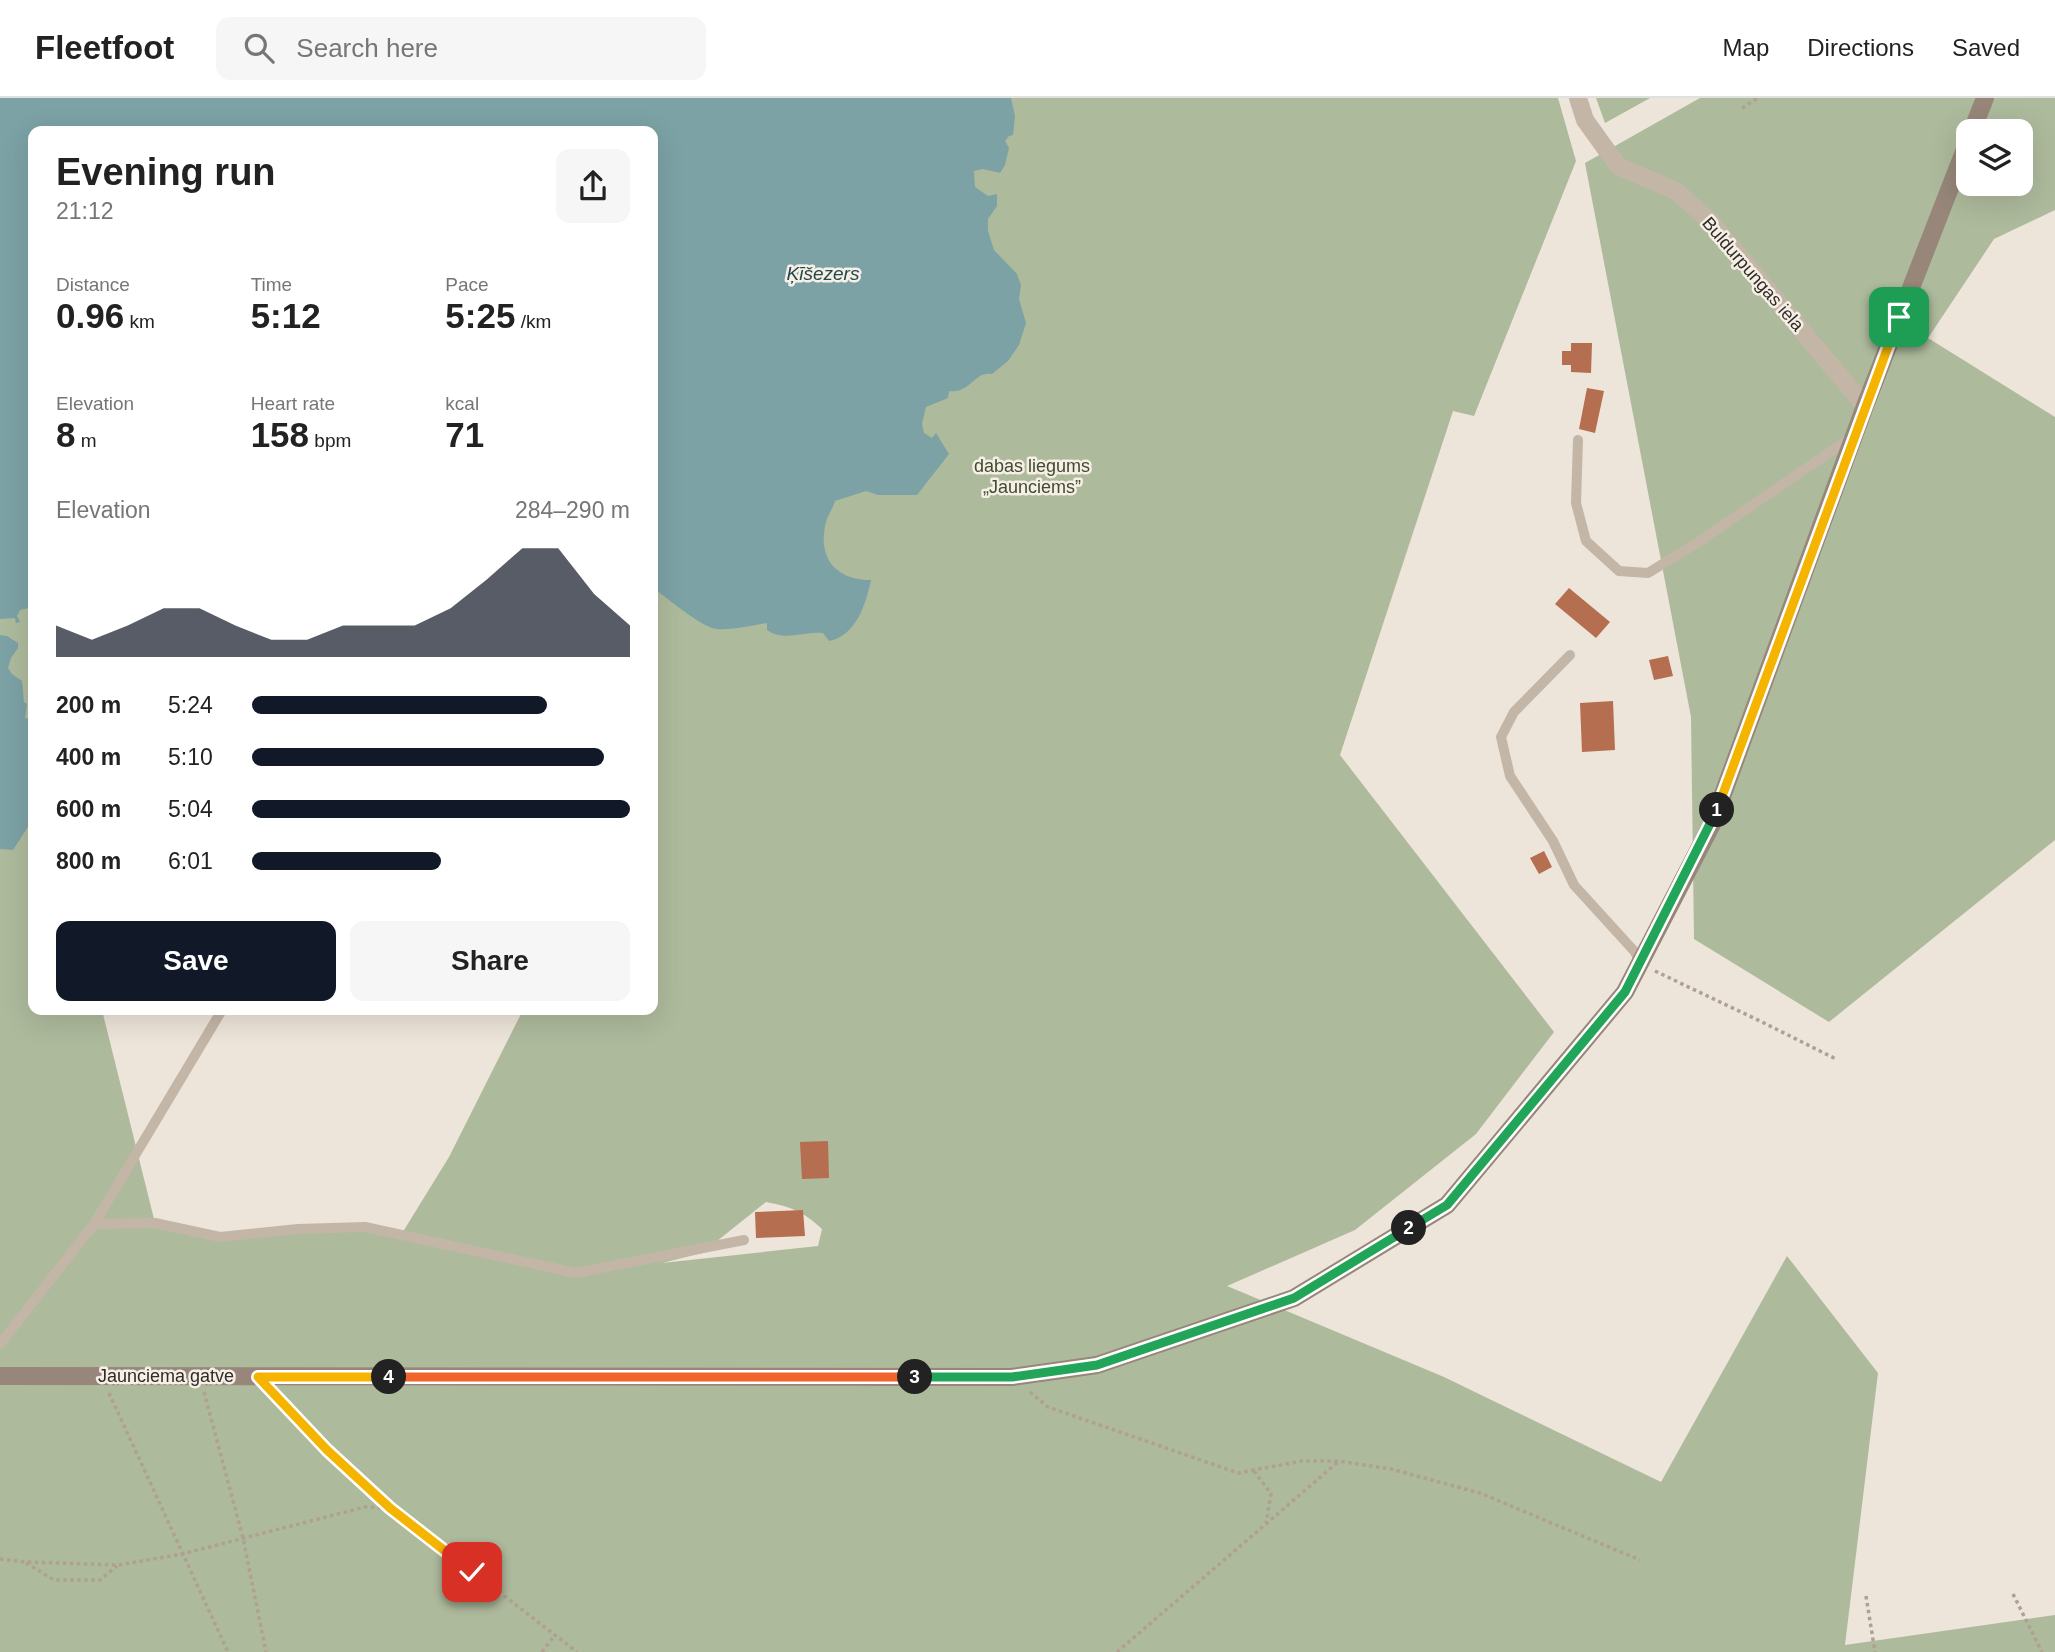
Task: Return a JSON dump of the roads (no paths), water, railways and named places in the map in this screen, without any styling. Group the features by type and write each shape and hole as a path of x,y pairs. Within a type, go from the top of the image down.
{"main road":[{"path":"1977,119 1985,98"},
{"name":"Jaunciema gatve","path":"0,1376 1012,1377 1097,1365 1294,1298 1447,1205 1625,992 1712,824 1854,435 1956,172"}],"street":[{"name":"Buldurpungas iela","path":"1578,98 1585,120 1618,166 1676,191 1710,221 1865,406"}],"lane":[{"path":"1578,440 1576,503 1586,541 1619,571 1648,573 1700,541 1854,435"},
{"path":"1570,655 1514,712 1501,737 1510,776 1553,841 1574,885 1635,952 1640,963"},
{"path":"0,1345 94,1224 219,1015"},
{"path":"94,1224 155,1223 220,1237 298,1229 365,1227 576,1273 744,1240"}],"water":[{"name":"Ķīšezers","path":"0,98 1011,98 1015,116 1013,135 1005,141 1009,148 1005,165 1000,173 983,169 974,171 975,187 988,196 997,194 997,206 988,219 988,231 994,250 1017,274 1021,285 1019,299 1026,323 1019,345 1008,361 992,374 981,376 962,389 949,391 948,398 926,407 922,424 924,433 932,438 936,433 949,454 917,495 878,495 866,491 835,501 824,535 827,556 839,571 848,576 871,580 863,609 853,626 838,638 829,641 823,633 787,636 773,633 767,630 767,623 731,629 712,628 658,592 658,126 28,126 28,608 20,610 17,616 20,622 16,623 15,618 0,619"},
{"path":"0,635 18,643 8,668 22,681 24,702 27,704 25,718 28,719 28,827 13,850 0,849"}],"park label":[{"name":"dabas liegums „Jaunciems”","path":"1032,476"}]}
